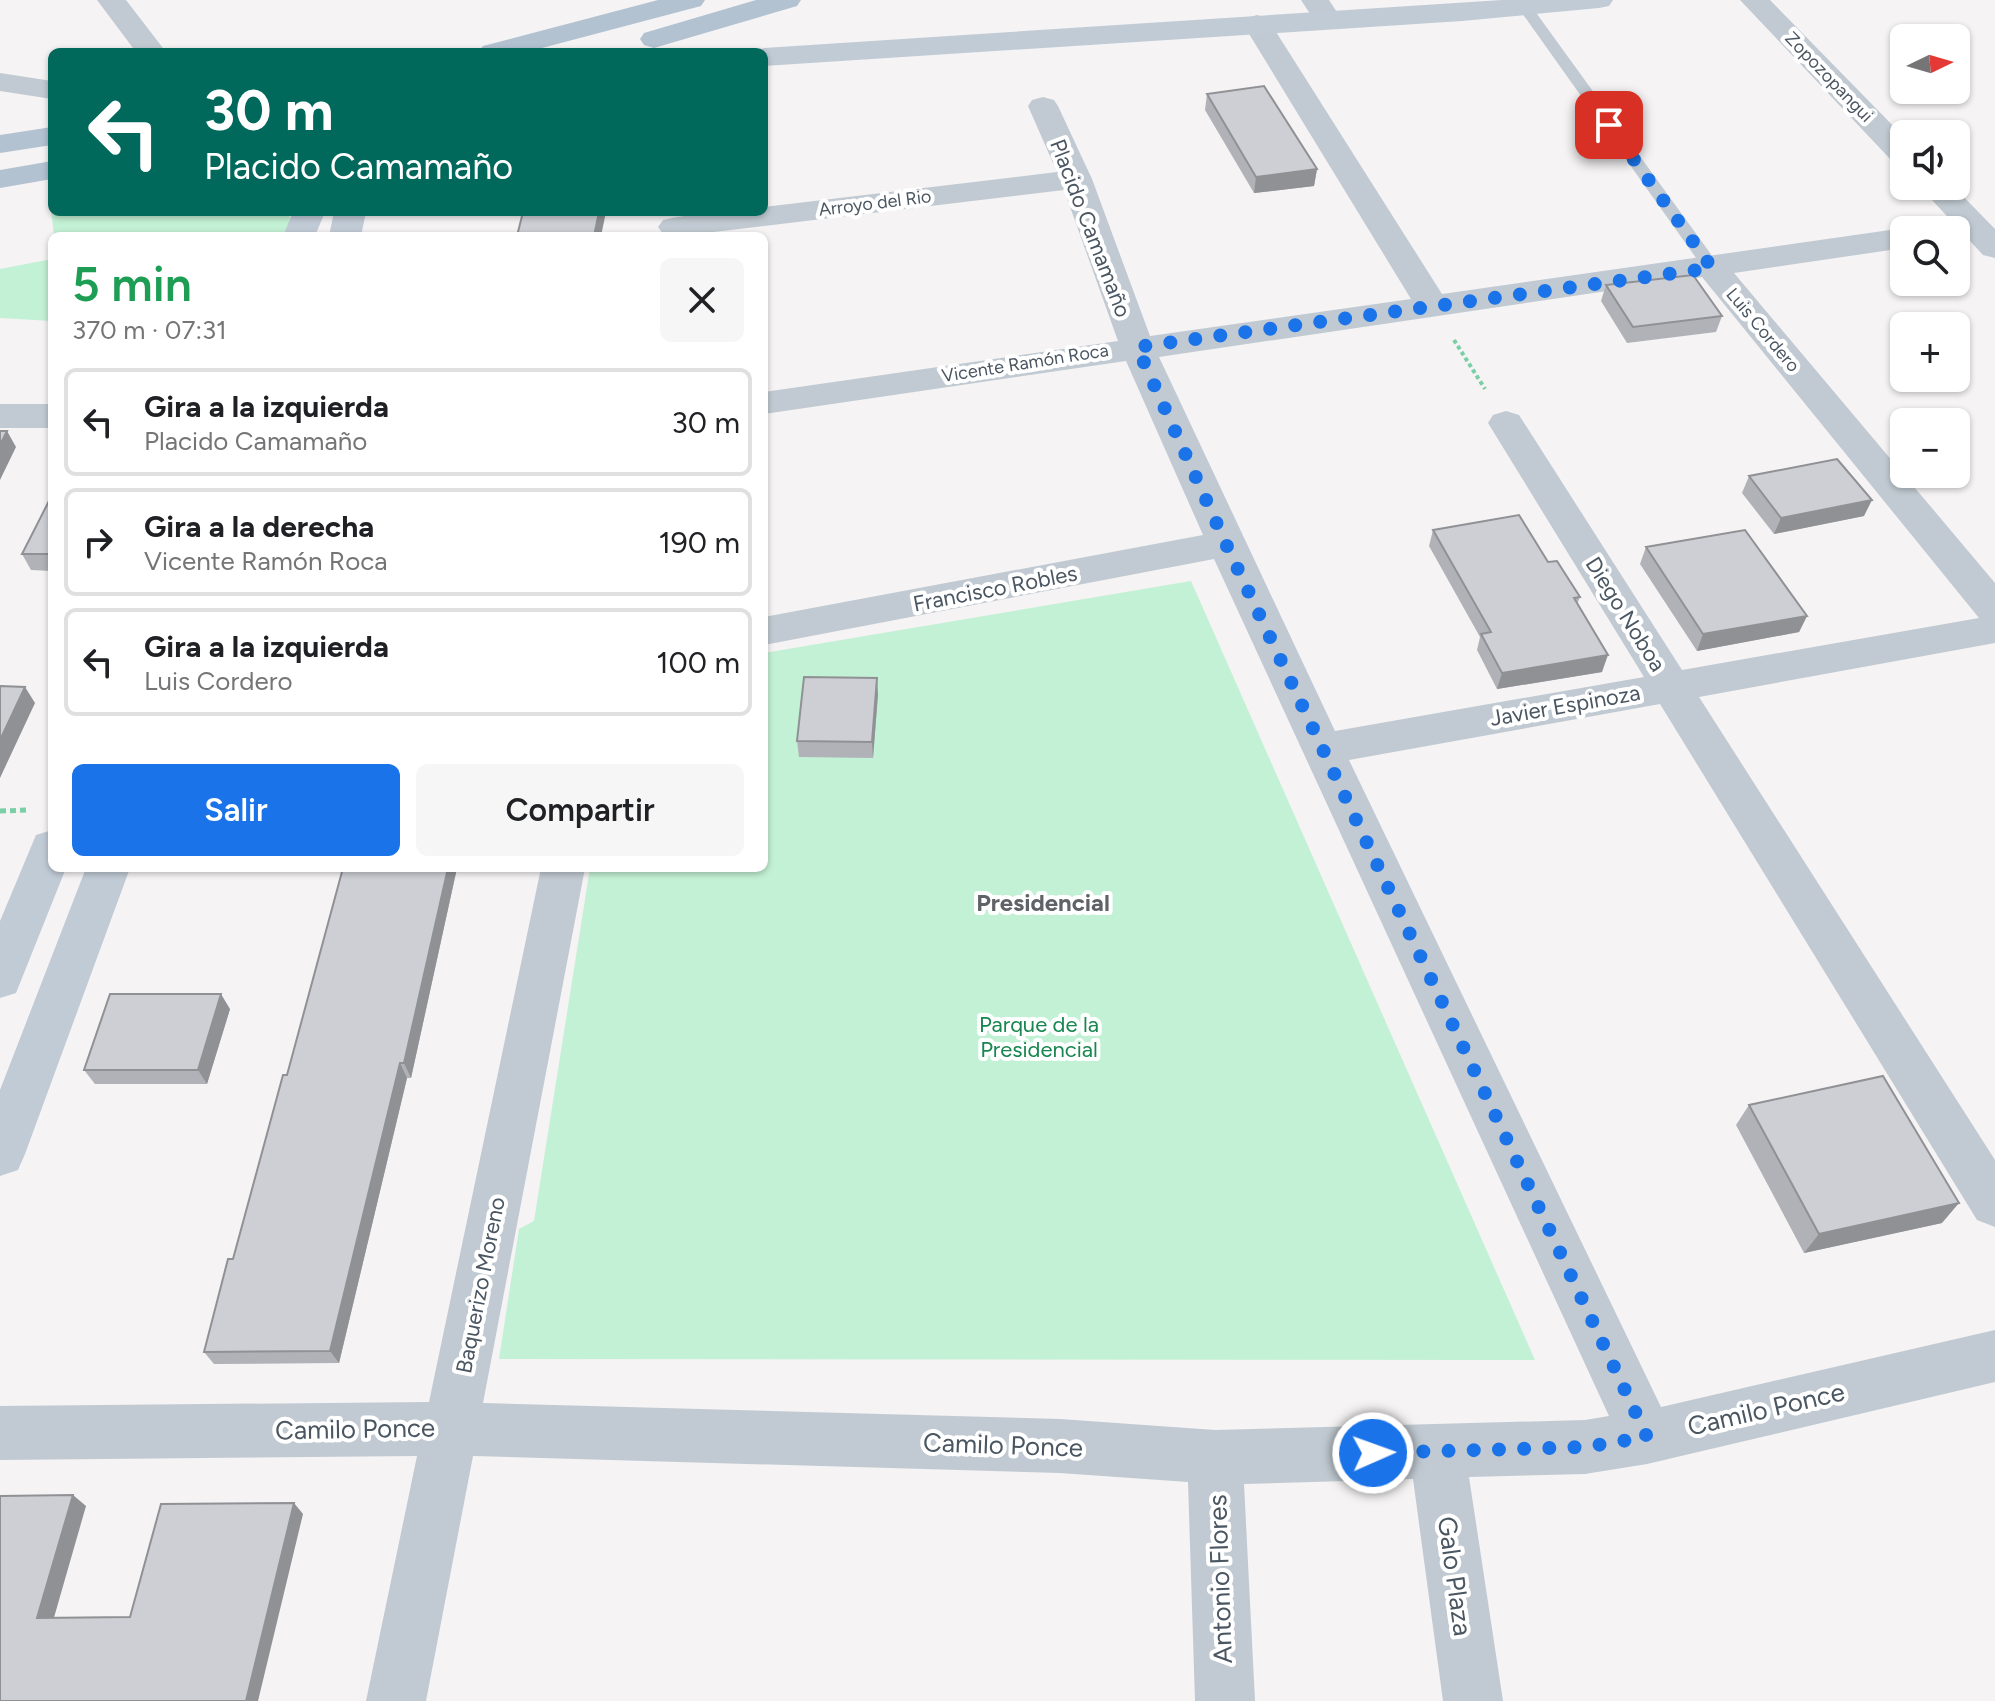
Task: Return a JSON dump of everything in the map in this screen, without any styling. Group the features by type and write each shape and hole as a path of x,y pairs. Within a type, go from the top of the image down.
{"main road":[{"path":"508,48 691,0"},
{"path":"623,48 787,0"},
{"path":"0,144 48,137"},
{"path":"0,179 48,171"}],"street":[{"path":"111,0 148,48"},
{"path":"768,57 1257,24 1321,10 1599,0"},
{"name":"Zopozopangui","path":"1754,0 1890,141"},
{"path":"1257,24 1432,306"},
{"path":"1,93 48,90"},
{"name":"Placido Camamaño","path":"1043,106 1076,179 1137,347 1226,544 1647,1437"},
{"name":"Arroyo del Rio","path":"768,214 1076,179"},
{"path":"1946,200 1975,235"},
{"name":"Arroyo del Rio","path":"674,225 753,216"},
{"name":"Vicente Ramón Roca","path":"768,402 1890,240"},
{"name":"Luis Cordero","path":"1712,268 1995,610"},
{"path":"0,416 48,416"},
{"name":"Diego Noboa","path":"1506,423 1995,1204"},
{"name":"Francisco Robles","path":"768,630 1226,544"},
{"name":"Javier Espinoza","path":"1323,749 1995,629"},
{"path":"0,979 48,857"},
{"path":"0,1154 106,872"},
{"name":"Baquerizo Moreno","path":"396,1701 562,872"},
{"name":"Camilo Ponce","path":"0,1433 451,1429 1060,1446 1215,1457 1585,1447 1647,1437 1995,1356"},
{"name":"Galo Plaza","path":"1437,1451 1473,1701"},
{"name":"Antonio Flores","path":"1215,1457 1225,1701"}],"lane":[{"name":"Luis Cordero","path":"1520,3 1712,268"}],"path":[{"path":"1432,306 1506,423"}],"green space":[{"path":"52,216 289,216 290,219 287,232 54,232"},
{"path":"48,260 48,321 0,318 0,269"},
{"name":"Parque de la Presidencial","path":"1191,581 1535,1360 499,1359 519,1229 534,1221 589,872 768,872 768,652"}],"building":[{"path":"1264,86 1317,169 1256,177 1207,94"},
{"path":"522,216 598,216 595,232 518,232"},
{"path":"1693,275 1722,316 1633,327 1606,285"},
{"path":"0,431 7,431 0,445"},
{"path":"1837,459 1872,500 1781,518 1749,476"},
{"path":"48,503 48,554 22,554"},
{"path":"1519,515 1548,562 1557,561 1580,597 1574,598 1608,655 1502,673 1481,634 1491,632 1433,530"},
{"path":"1745,530 1807,616 1703,634 1646,547"},
{"path":"804,677 877,678 872,742 797,741"},
{"path":"0,686 25,687 0,740"},
{"path":"342,872 447,872 404,1063 400,1063 330,1351 204,1352 228,1259 233,1259 283,1075 287,1075"},
{"path":"110,994 221,994 198,1070 84,1070"},
{"path":"1883,1076 1959,1203 1819,1234 1749,1105"},
{"path":"73,1495 37,1618 130,1617 161,1504 294,1503 246,1701 0,1701 0,1496"}],"district":[{"name":"Presidencial","path":"1043,903"}],"route":[{"path":"1373,1453 1585,1447 1647,1437 1226,544 1137,347 1712,268 1609,125"}]}
